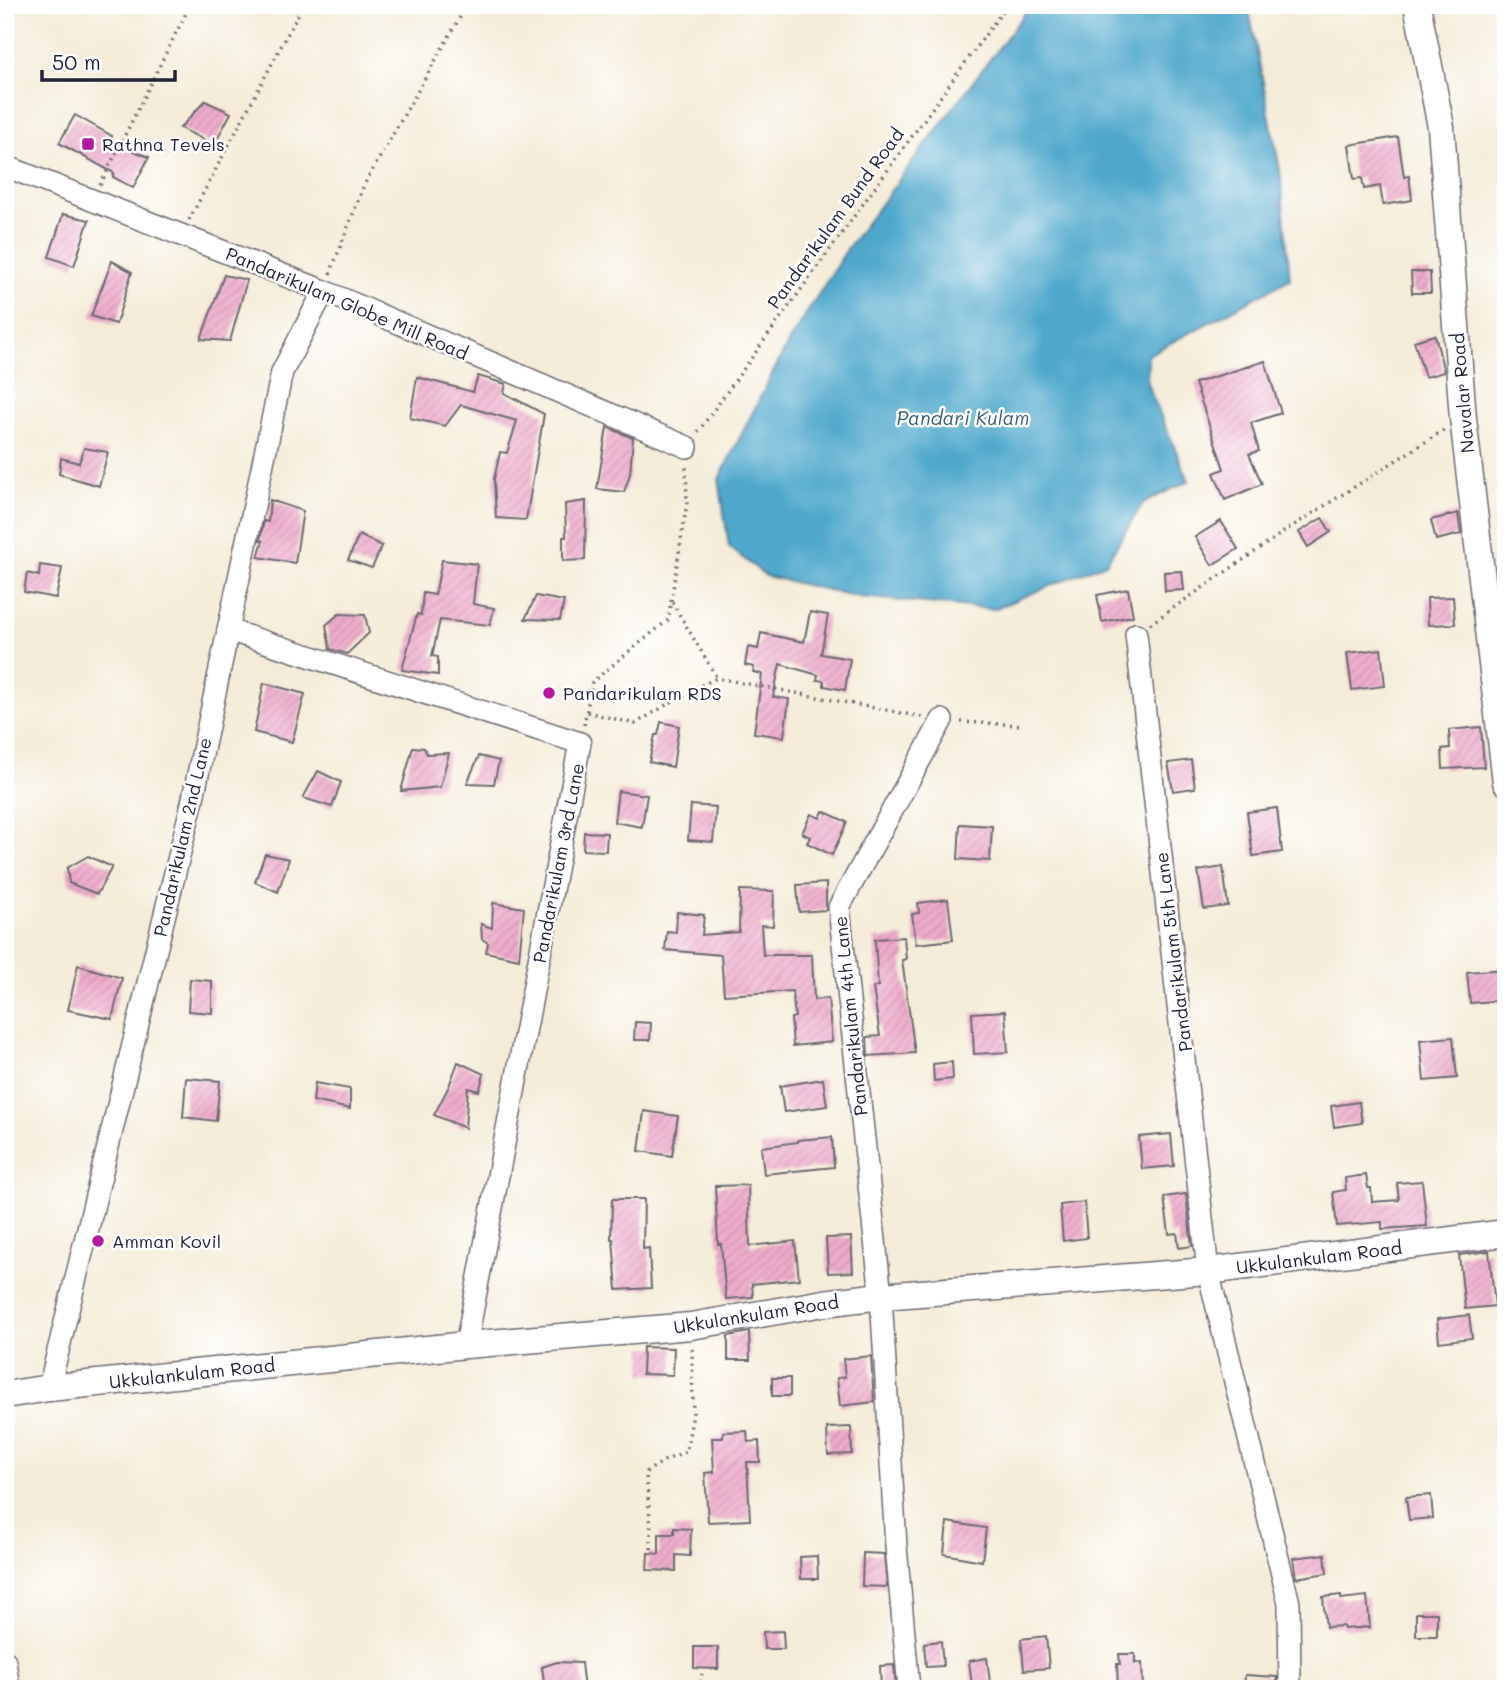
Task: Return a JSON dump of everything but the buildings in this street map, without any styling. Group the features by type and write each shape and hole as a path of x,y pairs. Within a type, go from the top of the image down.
{"street":[{"name":"Navalar Road","path":"1417,5 1441,127 1463,418 1506,782"},
{"name":"Pandarikulam Globe Mill Road","path":"5,166 324,291 687,447"},
{"name":"Pandarikulam 2nd Lane","path":"49,1388 192,803 282,372 324,291"},
{"name":"Pandarikulam 3rd Lane","path":"228,630 580,743 466,1345"},
{"name":"Pandarikulam 5th Lane","path":"1136,634 1208,1271 1289,1603 1290,1689"},
{"name":"Pandarikulam 4th Lane","path":"909,1689 896,1546 881,1296 839,907 943,720"},
{"name":"Ukkulankulam Road","path":"5,1395 49,1388 466,1345 691,1326 881,1296 1208,1271 1506,1233"},
{"path":"5,1661 9,1689"}],"path":[{"path":"92,200 190,5"},
{"path":"181,235 303,5"},
{"path":"324,291 364,186 467,5"},
{"name":"Pandarikulam Bund Road","path":"687,447 1007,5"},
{"path":"1136,634 1285,531 1463,418"},
{"path":"580,743 592,682 668,620 687,503 687,447"},
{"path":"671,600 718,678"},
{"path":"586,712 635,724 691,690 718,678 943,720 1022,725"},
{"path":"652,1549 646,1472 686,1452 692,1414 694,1368 691,1326"},
{"path":"699,1689 702,1674"}],"water":[{"name":"Pandari Kulam","path":"1031,5 1248,5 1280,170 1290,279 1148,355 1147,384 1189,481 1143,503 1106,563 994,609 859,597 766,576 729,547 719,479 789,341 849,246"}],"place":[{"name":"Rathna Tevels","path":"88,144"},
{"name":"Pandarikulam RDS","path":"549,693"},
{"name":"Amman Kovil","path":"98,1241"}]}
